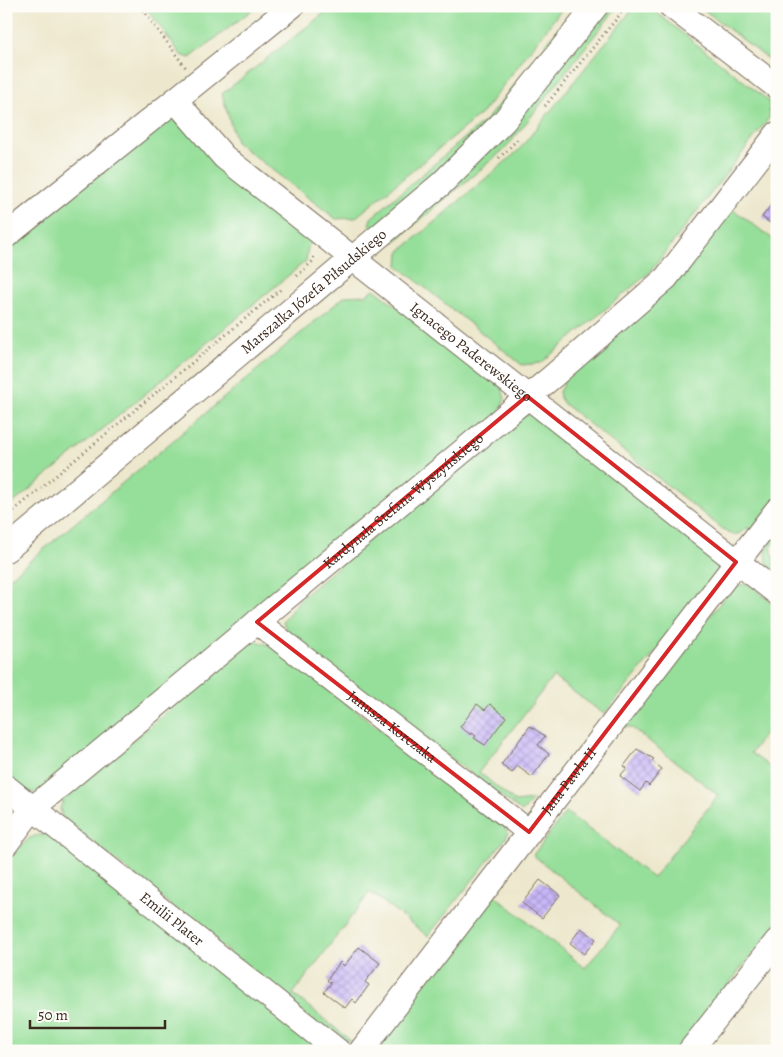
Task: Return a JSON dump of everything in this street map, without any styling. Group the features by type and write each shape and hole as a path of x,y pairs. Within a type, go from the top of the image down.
{"street":[{"path":"6,236 292,6"},
{"name":"Marszałka Józefa Piłsudskiego","path":"6,550 324,283 358,251 441,184 504,121 596,6"},
{"path":"671,6 777,87"},
{"name":"Ignacego Paderewskiego","path":"175,100 224,158 327,238 358,251 527,396 777,593"},
{"name":"Kardynała Stefana Wyszyńskiego","path":"6,844 33,808 666,278 777,134"},
{"name":"Jana Pawła II","path":"361,1051 777,510"},
{"name":"Janusza Korczaka","path":"257,622 529,832"},
{"name":"Emilii Plater","path":"6,787 338,1051"},
{"path":"690,1051 777,942"}],"path":[{"path":"6,17 14,6"},
{"path":"140,6 186,68"},
{"path":"296,276 313,261 314,251 327,238"},
{"path":"6,517 289,283"}],"highlighted area":[{"path":"527,396 736,562 529,832 257,622"}],"green space":[{"path":"145,6 257,6 190,58 181,55"},
{"path":"333,6 564,6 482,113 355,218 336,219 236,142 222,94"},
{"path":"576,6 581,6 493,119 374,231 369,225 371,218 487,119"},
{"path":"602,6 618,6 507,147 394,242 388,242"},
{"path":"648,6 769,101 770,117 650,272 541,363 522,365 398,266 399,252 518,151 631,11"},
{"path":"699,6 777,6 777,66"},
{"path":"173,120 188,129 315,240 308,247 306,261 6,509 6,246 161,121"},
{"path":"731,208 777,242 777,498 751,530 747,528 736,534 728,533 564,404 560,398 559,391 564,384 561,380"},
{"path":"374,289 502,388 505,399 499,413 43,793 27,792 6,776 6,581 345,296 366,295"},
{"path":"530,414 545,421 711,552 718,569 716,579 604,714 553,677 479,772 515,802 533,800 522,812 288,636 283,621 302,597 516,418"},
{"path":"777,527 777,539 771,547 777,573 767,563 766,551 769,545 765,542"},
{"path":"735,584 750,585 777,607 777,718 751,753 777,772 777,923 676,1051 371,1051 493,894 585,968 620,925 533,855 566,812 653,878 718,795 631,727 624,727"},
{"path":"253,640 269,645 500,820 508,832 506,838 428,936 370,892 293,994 351,1041 337,1040 62,817 60,808 65,797"},
{"path":"38,835 51,835 323,1051 6,1051 6,859 30,838"}],"building":[{"path":"774,201 777,203 777,228 762,217"},
{"path":"477,704 485,710 490,704 506,717 485,745 474,738 476,736 472,733 471,735 460,727"},
{"path":"530,726 545,736 538,745 549,754 532,777 517,766 512,773 501,765"},
{"path":"637,749 654,759 652,761 662,769 649,786 646,783 640,791 620,776 627,768 624,766"},
{"path":"540,880 560,895 542,918 522,903"},
{"path":"581,928 596,939 584,954 570,943"},
{"path":"359,947 380,963 365,982 369,985 356,1003 352,999 345,1008 324,992 331,983 327,980 340,962 344,966"}]}
